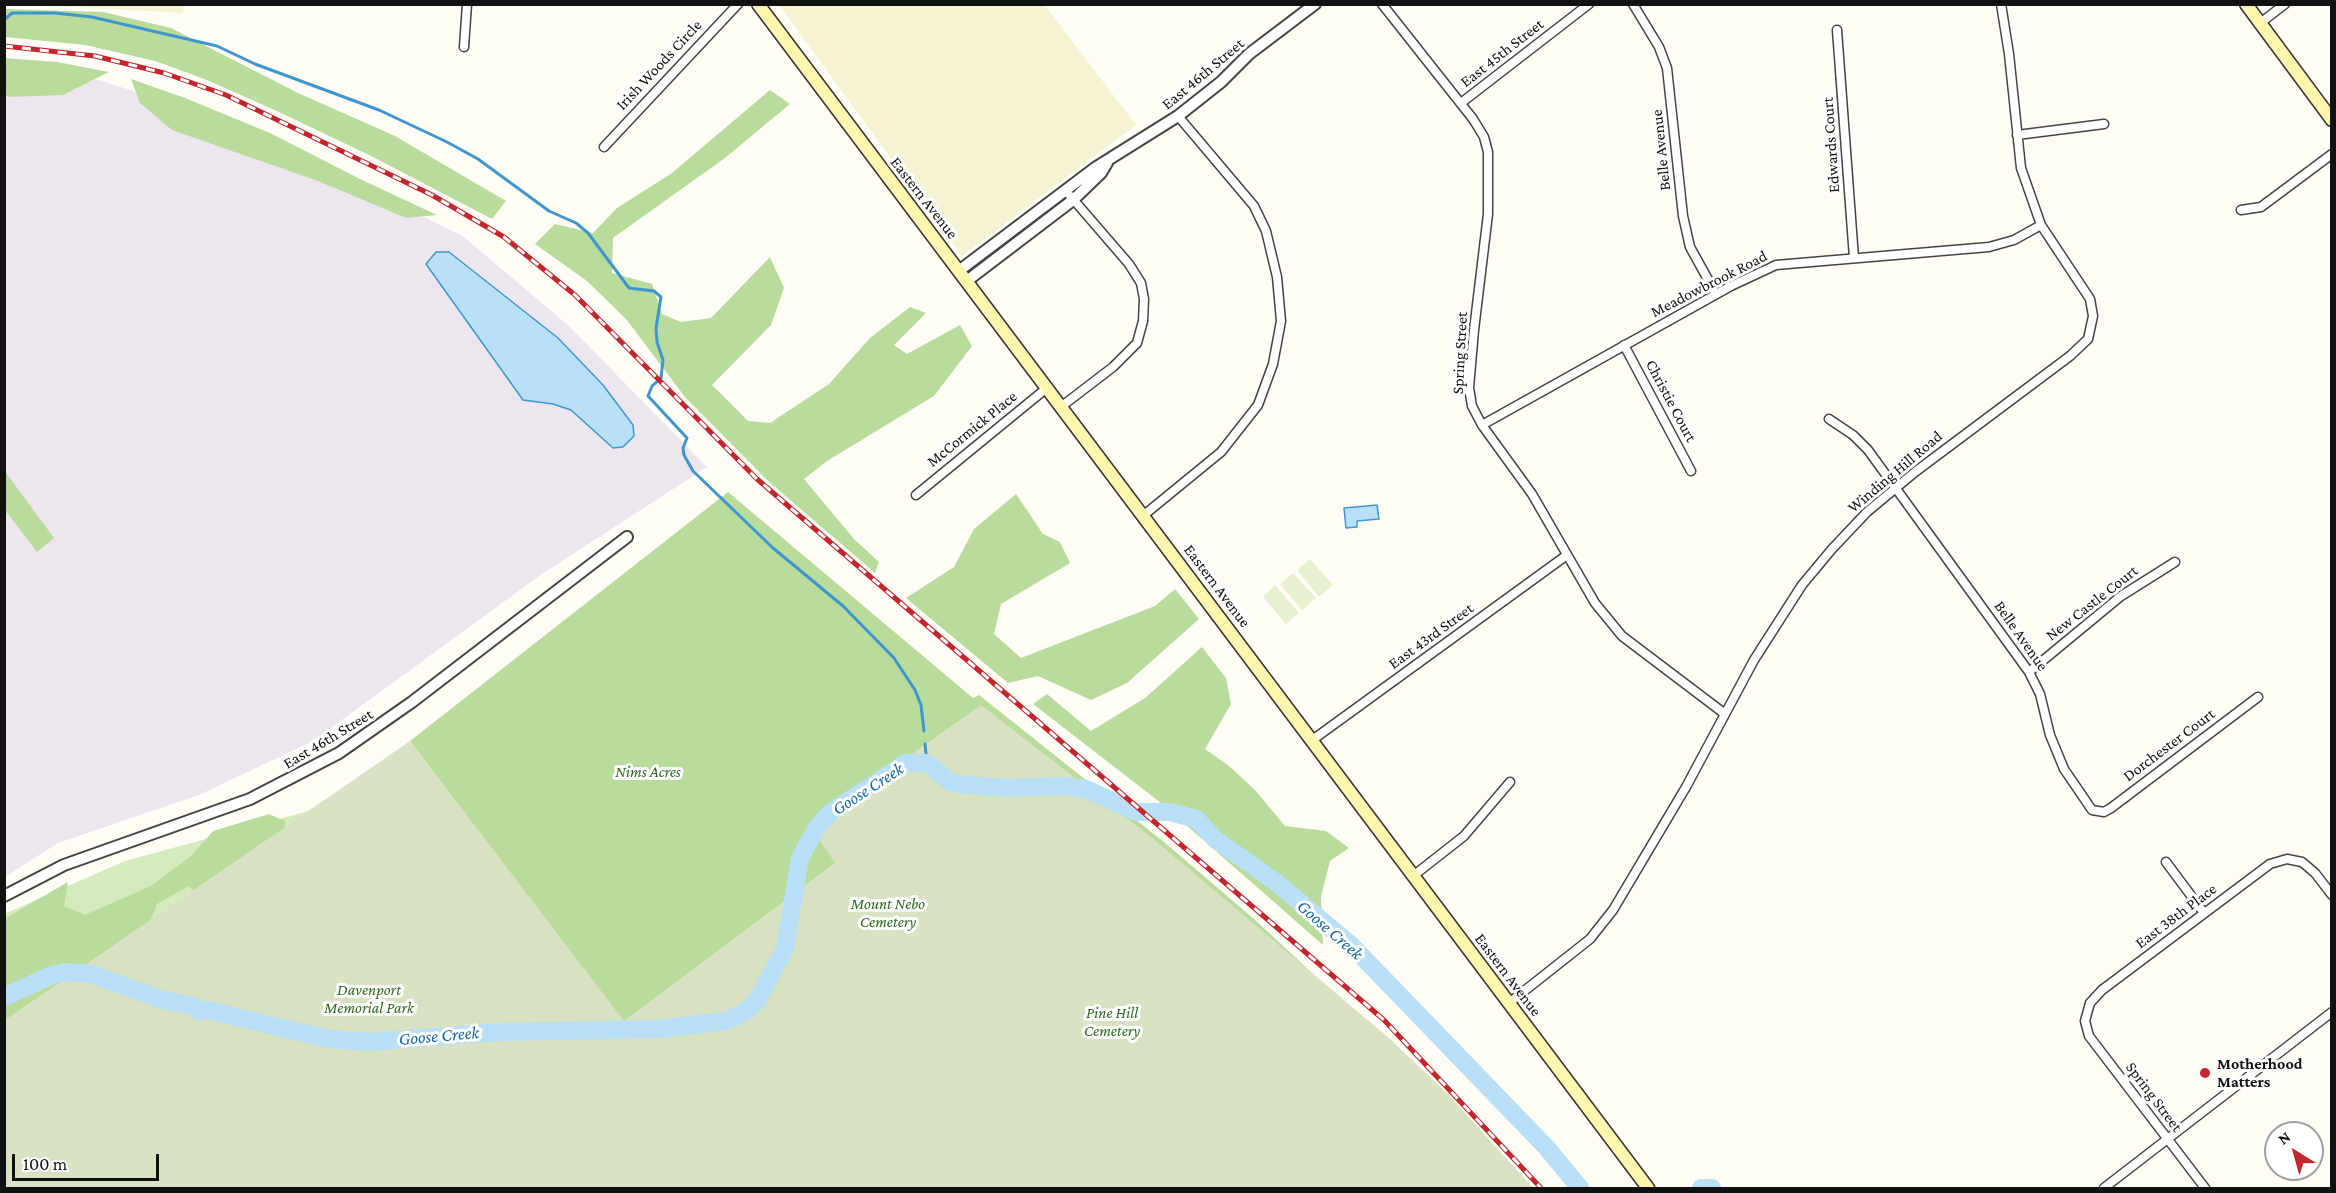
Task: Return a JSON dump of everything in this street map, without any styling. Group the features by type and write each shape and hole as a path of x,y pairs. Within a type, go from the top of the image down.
{"main road":[{"name":"Eastern Avenue","path":"758,4 968,280 1645,1184"},
{"path":"2246,4 2331,120"}],"street":[{"path":"464,46 466,4"},
{"name":"Irish Woods Circle","path":"604,147 738,4"},
{"name":"East 46th Street","path":"960,270 1095,168 1107,163 1137,140 1178,116 1221,82 1249,54 1315,4"},
{"name":"Spring Street","path":"1382,4 1461,103 1484,137 1488,152 1488,214 1469,388 1472,406 1482,425 1532,494 1595,603 1622,636 1725,714"},
{"name":"East 45th Street","path":"1461,103 1589,4"},
{"name":"Belle Avenue","path":"1633,4 1659,47 1667,68 1683,216 1689,247 1716,294"},
{"name":"Winding Hill Road","path":"1509,1003 1590,939 1613,910 1633,880 1754,660 1802,585 1867,512 1896,487 2070,356 2088,339 2094,316 2090,299 2041,225 2021,168 2009,54 2001,4"},
{"path":"2259,24 2285,4"},
{"name":"Edwards Court","path":"1837,30 1854,258"},
{"path":"1144,515 1221,452 1258,405 1273,364 1281,321 1277,277 1266,231 1254,206 1178,116"},
{"path":"2017,135 2104,124"},
{"path":"2241,210 2261,207 2331,154"},
{"name":"East 46th Street","path":"968,280 1073,200 1101,173 1107,163"},
{"path":"1062,406 1113,367 1137,343 1143,321 1144,300 1141,283 1129,264 1066,190"},
{"name":"Meadowbrook Road","path":"1482,425 1716,294 1776,265 1989,247 2014,240 2041,225"},
{"name":"Christie Court","path":"1624,345 1691,471"},
{"name":"McCormick Place","path":"916,495 1048,387"},
{"name":"Belle Avenue","path":"1829,419 1853,435 1868,450 2029,672 2040,694 2050,735 2064,769 2087,806 2096,813"},
{"name":"East 46th Street","path":"4,896 64,865 250,799 339,753 412,702 627,537"},
{"name":"East 43rd Street","path":"1311,741 1567,555"},
{"name":"New Castle Court","path":"2029,672 2121,596 2175,562"},
{"name":"Dorchester Court","path":"2096,813 2111,808 2258,697"},
{"path":"1413,876 1464,836 1510,782"},
{"name":"East 38th Place","path":"2085,1021 2086,1012 2095,996 2270,864 2287,859 2302,862 2315,873 2331,895"},
{"path":"2166,862 2204,913"},
{"path":"2104,1188 2165,1138 2331,1012"},
{"name":"Spring Street","path":"2085,1021 2095,1044 2205,1188"}],"shaded area":[{"path":"34,5 184,5 183,13"},
{"path":"779,5 1045,5 1136,125 962,256"},
{"path":"5,72 99,80 226,121 463,236 570,327 707,467 542,574 313,741 199,795 58,843 5,877"}],"green space":[{"path":"6,9 103,12 171,28 298,93 395,136 506,201 492,219 371,156 279,112 207,80 155,61 85,45 5,37"},
{"path":"4,58 57,62 109,72 63,95 10,97 5,95"},
{"path":"131,79 185,98 270,133 437,215 406,218 318,181 172,130 140,103"},
{"path":"770,90 790,104 725,158 613,238 612,273 652,284 662,314 681,322 711,318 770,257 784,288 771,325 712,385 748,421 770,423 829,384 870,338 910,307 926,313 894,345 907,354 960,325 972,346 934,396 827,461 804,479 854,539 879,562 875,573 768,481 685,397 626,319 587,281 535,244 555,224 593,233 617,208 672,173"},
{"path":"4,470 54,538 37,552 5,510"},
{"path":"728,492 973,698 979,695 1164,842 1254,919 1356,1014 755,1022 5,1025 4,919 68,882 64,906 85,915 151,886 191,856 213,831 269,814 285,821 285,855 211,912 189,886 157,904 141,945 606,999 410,741"},
{"path":"1016,494 1043,534 1060,542 1070,563 1001,604 994,634 1021,658 1155,606 1175,589 1199,619 1127,683 1091,700 1038,676 1008,683 906,598 954,567 974,529"},
{"path":"1310,559 1333,585 1319,597 1297,570"},
{"path":"1293,573 1316,598 1302,610 1280,584"},
{"path":"1275,585 1299,613 1286,624 1263,597"},
{"path":"1202,647 1226,678 1231,704 1205,749 1228,765 1255,790 1285,826 1326,831 1349,848 1330,861 1321,897 1323,945 1161,803 1033,704 1047,694 1091,731 1145,698"},
{"path":"981,705 1151,837 1389,1038 1449,1095 1533,1188 5,1188 5,1020 410,741 624,1021 835,863 810,826"},
{"path":"309,811 5,1020 4,914 125,861"}],"water":[{"path":"436,252 449,252 558,338 603,385 633,425 634,436 623,447 613,448 571,410 553,404 523,400 426,264"},
{"path":"1377,505 1379,519 1357,521 1357,527 1346,528 1344,508"}],"waterway":[{"path":"4,20 12,13 55,13 92,17 217,46 255,64 379,110 447,142 478,159 549,211 576,223 588,233 629,288 654,291 661,297 656,328 657,342 663,360 661,378 652,386 648,396 687,438 683,448 684,455 693,471 773,548 843,606 894,658 915,690 921,705 924,731"},
{"path":"925,744 927,763"},
{"name":"Goose Creek","path":"4,997 52,975 65,972 91,974 163,1000 193,1006 198,1011 206,1010 329,1039 369,1042 499,1032 659,1029 726,1021 745,1012 757,1001 785,948 800,858 817,827 831,812 906,763 927,763 950,782 958,784 1005,788 1063,786 1086,789 1136,812 1170,812 1196,819 1216,840 1277,883 1352,946 1547,1148 1580,1188"},
{"name":"Goose Creek","path":"1701,1188 1712,1188"}],"railway":[{"path":"4,46 95,56 164,73 226,95 432,195 504,237 575,295 757,479 1384,1020 1541,1188"}],"place":[{"name":"Motherhood Matters","path":"2205,1073"}],"park label":[{"name":"Nims Acres","path":"648,772"},
{"name":"Mount Nebo Cemetery","path":"888,913"},
{"name":"Davenport Memorial Park","path":"369,999"},
{"name":"Pine Hill Cemetery","path":"1112,1022"}]}
